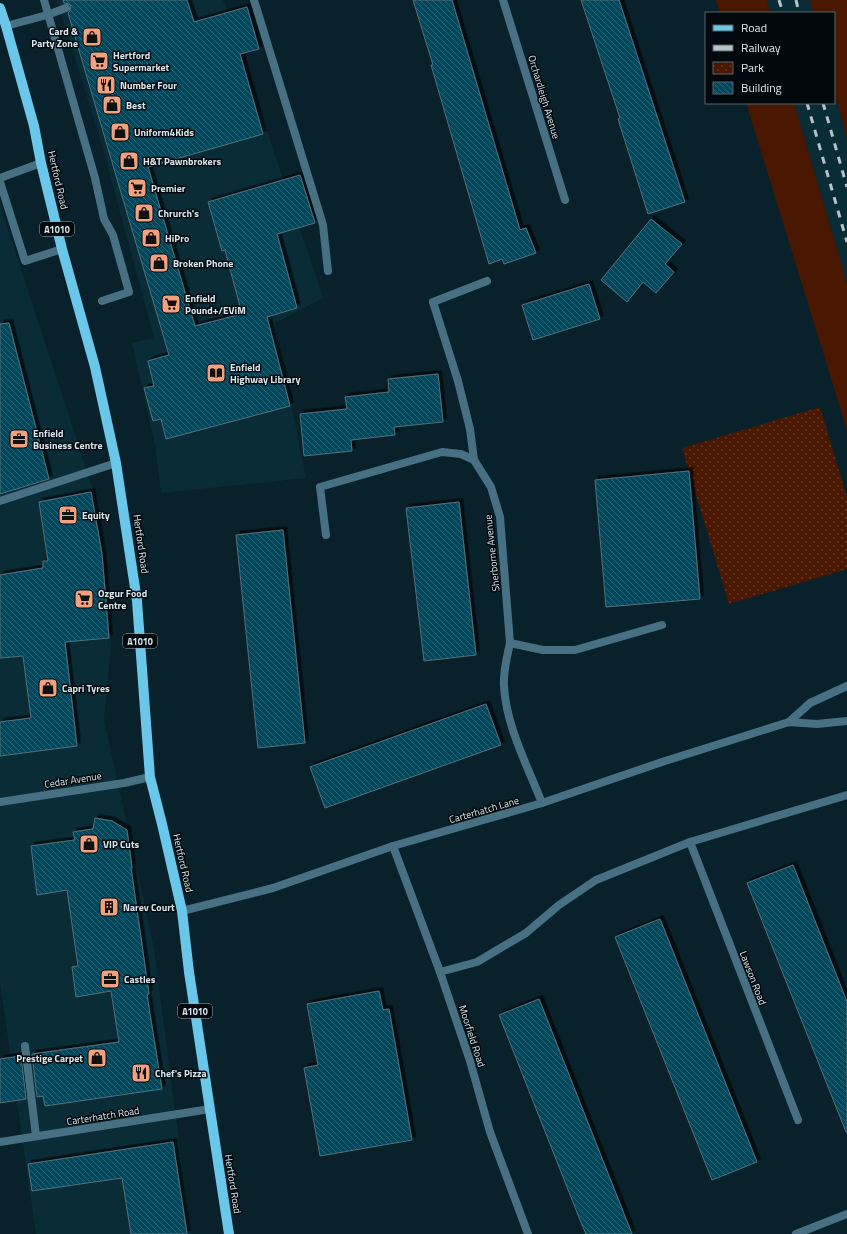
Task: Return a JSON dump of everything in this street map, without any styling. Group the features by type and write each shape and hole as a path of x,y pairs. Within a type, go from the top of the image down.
{"main road":[{"name":"Hertford Road","path":"0,8 34,126 41,163 62,249 95,367 116,464 137,601 150,777 182,911 189,972 229,1234"}],"street":[{"path":"44,0 47,15 95,178 104,219 113,234 128,292 102,301"},
{"path":"254,0 323,225 328,271"},
{"name":"Orchardleigh Avenue","path":"503,0 565,200"},
{"path":"6,26 47,15 66,8"},
{"path":"0,178 41,163"},
{"path":"0,182 25,261 62,249"},
{"path":"474,460 470,429 458,381 433,302 487,281"},
{"path":"326,536 320,487 442,452 461,454 474,460"},
{"name":"Sherborne Avenue","path":"474,460 491,487 500,517 510,643 505,663 504,686 507,710 515,735 542,804"},
{"path":"0,501 116,464"},
{"path":"510,643 543,650 575,650 662,625"},
{"name":"Carterhatch Lane","path":"789,722 810,703 847,686"},
{"name":"Carterhatch Lane","path":"182,911 272,888 393,846 542,804 665,761 789,722 817,724 847,721"},
{"name":"Cedar Avenue","path":"0,802 150,777"},
{"path":"440,972 476,962 520,937 559,905 596,880 690,842 847,795"},
{"name":"Lawson Road","path":"690,842 798,1120"},
{"name":"Moorfield Road","path":"393,846 440,972 470,1061 490,1132 528,1234"},
{"path":"25,1046 36,1136"},
{"name":"Carterhatch Road","path":"0,1142 210,1109"},
{"path":"796,1234 847,1214"}],"shaded area":[{"path":"57,0 223,0 323,298 275,323 306,478 161,493 156,449 132,343 154,338 102,145"},
{"path":"767,0 810,0 813,12 770,12"},
{"path":"835,95 847,138 847,283 794,104 835,104"},
{"path":"0,205 96,499 111,644 104,720 154,948 191,1234 36,1234 0,982"}],"green space":[{"path":"716,0 767,0 770,12 720,12"},
{"path":"810,0 847,0 847,138 835,95 835,12 813,12"},
{"path":"746,104 794,104 847,283 847,430"},
{"path":"820,407 847,497 847,569 729,604 682,448"}],"building":[{"path":"63,0 187,0 194,22 247,7 259,49 240,54 263,134 148,167 195,326 242,314 225,250 222,251 208,202 300,175 315,223 277,234 297,308 267,317 290,406 166,439 161,419 153,421 144,388 154,386 148,361 169,355 68,13 71,6 64,3"},
{"path":"413,0 452,0 520,230 526,228 536,253 504,264 502,259 489,264 431,65 433,65"},
{"path":"581,0 619,0 685,202 648,214 618,119 620,118"},
{"path":"651,219 682,244 665,264 674,272 656,293 643,282 627,302 601,280"},
{"path":"589,284 600,319 533,340 522,305"},
{"name":"Enfield Business Centre","path":"9,323 49,479 0,494 0,324"},
{"path":"438,374 443,422 394,427 395,435 351,440 352,451 304,456 300,414 347,409 345,397 389,392 388,379"},
{"path":"689,471 700,599 606,607 595,480"},
{"path":"91,492 102,554 109,638 65,642 77,746 0,756 0,722 31,718 23,656 0,658 0,575 43,568 43,561 48,561 39,502"},
{"path":"459,502 476,655 424,661 406,508"},
{"path":"283,530 305,743 258,748 236,535"},
{"path":"486,704 501,745 325,808 310,767"},
{"path":"95,818 112,821 127,830 149,994 147,995 162,1089 45,1106 43,1096 37,1097 32,1054 119,1042 111,991 76,997 72,967 78,966 67,890 37,895 31,846 75,840 73,832 93,829"},
{"path":"793,865 847,1002 847,1132 747,883"},
{"path":"660,919 757,1162 712,1180 615,937"},
{"path":"379,991 383,1010 389,1009 412,1140 320,1156 304,1068 318,1065 307,1004"},
{"path":"539,999 632,1234 586,1234 580,1220 499,1015"},
{"path":"21,1056 26,1099 0,1103 0,1059"},
{"path":"173,1142 187,1234 131,1234 122,1178 32,1191 28,1164"}],"railway":[{"path":"779,0 783,12"},
{"path":"796,0 799,12"},
{"path":"807,104 847,242"},
{"path":"823,104 847,187"}],"place":[{"name":"Card & Party Zone","path":"92,37"},
{"name":"Hertford Supermarket","path":"99,61"},
{"name":"Number Four","path":"106,85"},
{"name":"Best","path":"112,105"},
{"name":"Uniform4Kids","path":"120,132"},
{"name":"H&T Pawnbrokers","path":"129,161"},
{"name":"Premier","path":"137,188"},
{"name":"Chrurch's","path":"144,213"},
{"name":"HiPro","path":"151,238"},
{"name":"Broken Phone","path":"159,263"},
{"name":"Enfield Pound+/EViM","path":"171,304"},
{"name":"Enfield Highway Library","path":"216,373"},
{"name":"Enfield Business Centre","path":"19,439"},
{"name":"Equity","path":"68,515"},
{"name":"Ozgur Food Centre","path":"84,599"},
{"name":"Capri Tyres","path":"48,688"},
{"name":"VIP Cuts","path":"89,844"},
{"name":"Narev Court","path":"109,907"},
{"name":"Castles","path":"110,979"},
{"name":"Prestige Carpet","path":"97,1058"},
{"name":"Chef's Pizza","path":"141,1073"}]}
